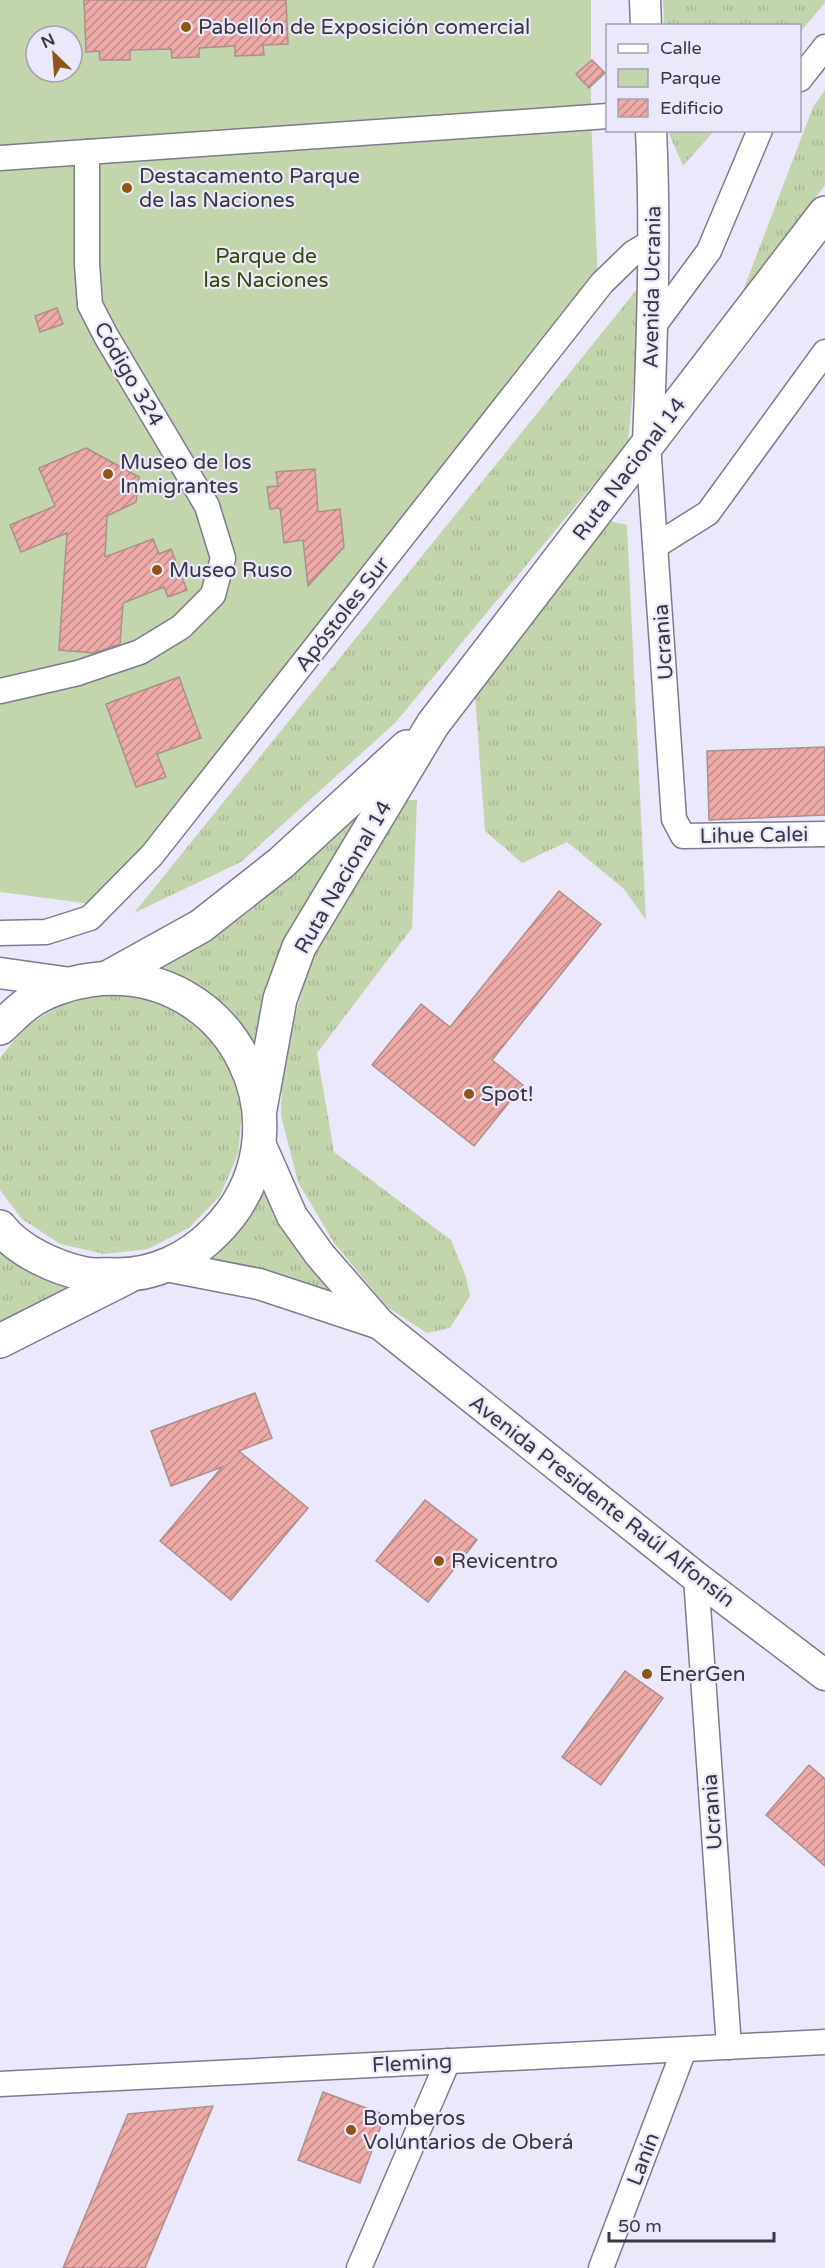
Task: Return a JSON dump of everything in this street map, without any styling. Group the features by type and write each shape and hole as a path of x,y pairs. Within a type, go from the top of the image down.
{"highway":[{"name":"Ruta Nacional 14","path":"260,1109 280,999 299,947 433,724 825,213"},
{"name":"Ruta Nacional 14","path":"109,977 210,919 281,863 433,724"},
{"path":"0,1028 28,1003 71,983 109,977 153,983 193,1001 226,1030 249,1067 260,1109 260,1143 250,1182 230,1218 201,1246 166,1266 133,1275 0,1341"},
{"path":"0,1227 42,1260 86,1274 133,1275"}],"main road":[{"path":"645,0 646,24"},
{"name":"Avenida Ucrania","path":"648,444 654,241 651,132"},
{"path":"0,973 71,983"},
{"name":"Avenida Presidente Raúl Alfonsín","path":"260,1143 292,1216 320,1255 380,1324 696,1576 825,1675"},
{"name":"Avenida Presidente Raúl Alfonsín","path":"166,1266 259,1284 380,1324"}],"street":[{"path":"801,78 825,47"},
{"path":"0,158 606,116"},
{"path":"653,327 709,251 759,132"},
{"name":"Código 324","path":"0,691 78,673 140,652 181,627 213,595 223,558 207,506 90,305 87,264 87,152"},
{"name":"Apóstoles Sur","path":"0,933 46,932 90,918 152,855 602,283 633,253 654,241"},
{"path":"657,545 708,513 825,352"},
{"name":"Ucrania","path":"648,444 657,545 674,819 684,837"},
{"name":"Lihue Calei","path":"684,837 825,834"},
{"name":"Ucrania","path":"696,1576 729,2047"},
{"name":"Fleming","path":"0,2084 825,2042"},
{"name":"Lanín","path":"601,2268 684,2050"},
{"path":"359,2268 448,2061"}],"green space":[{"name":"Parque de las Naciones","path":"0,0 591,0 591,117 598,281 99,905 0,892"},
{"path":"663,0 825,0 825,3 801,31 801,24 664,24"},
{"path":"825,90 825,185 738,304 813,107"},
{"path":"669,132 713,132 683,166"},
{"path":"643,282 628,443 395,723 241,862 134,913"},
{"path":"609,521 627,525 646,920 624,889 567,842 522,863 485,831 475,696"},
{"path":"374,794 257,1058 141,966"},
{"path":"401,800 417,800 412,928 317,1053 334,1152 451,1240 466,1277 470,1296 450,1328 427,1333 387,1307 334,1243 298,1182 281,1116 283,1059 313,952"},
{"path":"99,995 140,997 178,1012 210,1039 232,1073 242,1113 238,1154 220,1196 189,1228 148,1249 104,1254 60,1244 22,1219 0,1190 0,1058 24,1028 59,1006"},
{"path":"264,1169 346,1301 196,1259 245,1222"},
{"path":"0,1241 89,1282 0,1327"}],"building":[{"name":"Pabellón de Exposición comercial","path":"84,0 286,0 288,44 263,45 264,55 235,56 235,46 199,48 199,57 172,58 171,49 130,50 130,60 100,60 99,51 86,52"},
{"path":"592,60 605,73 589,88 576,74"},
{"path":"57,308 63,324 40,332 35,316"},
{"path":"86,448 139,477 136,502 107,516 105,557 153,539 159,554 171,549 187,590 168,597 164,587 123,603 120,644 94,653 59,650 67,533 21,552 10,525 55,506 39,468"},
{"path":"315,469 318,512 340,509 344,547 308,586 303,540 284,543 280,508 270,509 267,487 278,486 276,472"},
{"path":"179,677 201,738 157,754 166,777 136,787 106,704"},
{"path":"825,747 825,815 709,820 707,751"},
{"path":"559,891 601,924 492,1060 523,1085 474,1146 372,1065 421,1004 450,1027"},
{"path":"255,1393 272,1438 239,1451 308,1508 231,1600 160,1541 222,1467 171,1486 151,1431"},
{"path":"425,1500 477,1540 428,1602 376,1561"},
{"path":"625,1671 663,1698 601,1785 562,1757"},
{"path":"809,1765 825,1779 825,1866 766,1815"},
{"path":"323,2092 385,2115 360,2183 298,2160"},
{"path":"213,2106 145,2268 63,2268 128,2114"}],"place":[{"name":"Pabellón de Exposición comercial","path":"186,27"},
{"name":"Destacamento Parque de las Naciones","path":"127,188"},
{"name":"Museo de los Inmigrantes","path":"108,474"},
{"name":"Museo Ruso","path":"157,570"},
{"name":"Spot!","path":"469,1094"},
{"name":"Revicentro","path":"439,1561"},
{"name":"EnerGen","path":"647,1674"},
{"name":"Bomberos Voluntarios de Oberá","path":"351,2130"}]}
